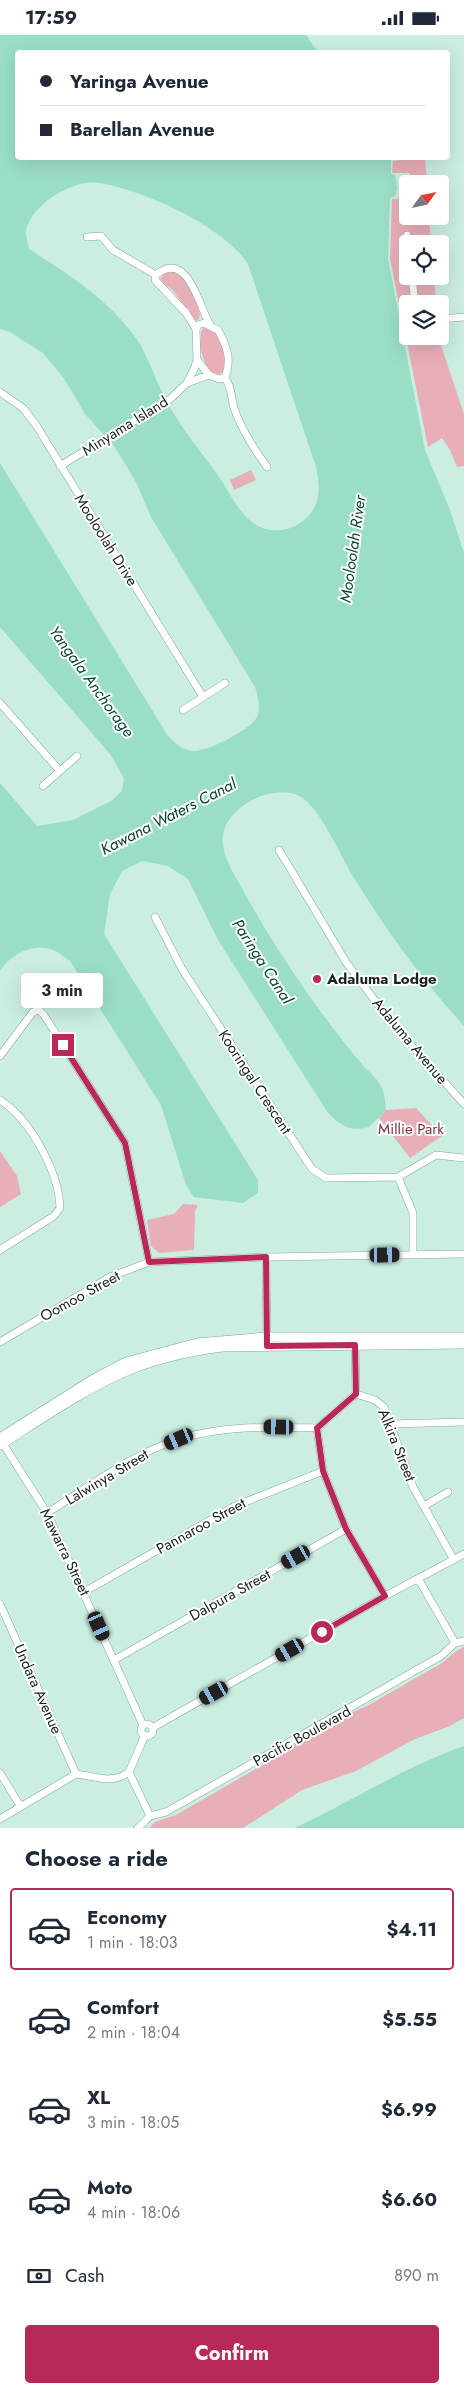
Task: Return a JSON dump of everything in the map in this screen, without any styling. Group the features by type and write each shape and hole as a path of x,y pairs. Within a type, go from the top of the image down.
{"main road":[{"path":"1,1441 92,1380 126,1362 196,1343 355,1341 464,1337"},
{"path":"355,1341 464,1344"}],"street":[{"path":"87,237 101,236 113,251 144,266 156,275 156,280 186,313 196,329 200,323 210,325 218,330 229,355 229,367 225,378 230,384 235,409 252,445 267,467"},
{"path":"156,275 166,269 177,269 188,276 210,325"},
{"path":"449,318 464,317"},
{"name":"Minyama Island","path":"60,466 170,399 186,383 197,360 196,329"},
{"path":"197,360 209,375"},
{"name":"Minyama Island","path":"186,383 209,375 219,379 225,378"},
{"name":"Mooloolah Drive","path":"0,392 23,408 203,697"},
{"path":"183,710 224,683"},
{"path":"0,703 60,771"},
{"path":"43,786 77,756"},
{"name":"Adaluma Avenue","path":"279,851 346,962 394,1027 464,1104"},
{"name":"Kooringal Crescent","path":"155,917 182,969 312,1169 326,1178 398,1177"},
{"path":"0,1056 28,1017 39,1011 60,1039 125,1143 149,1262"},
{"path":"0,1101 17,1113 51,1165 60,1208 54,1216 0,1250"},
{"path":"413,1254 413,1213 398,1177 436,1155 464,1158"},
{"name":"Oomoo Street","path":"0,1342 110,1277 149,1262 266,1257 464,1254"},
{"path":"266,1257 267,1342"},
{"path":"355,1341 356,1394 317,1428 323,1471 346,1529 385,1596"},
{"name":"Alkira Street","path":"356,1394 380,1403 384,1407 413,1487 454,1560"},
{"path":"390,1424 464,1422"},
{"name":"Lalwinya Street","path":"47,1513 128,1463 179,1439 199,1434 260,1427 317,1428"},
{"name":"Mawarra Street","path":"1,1441 47,1513 143,1725"},
{"name":"Pannaroo Street","path":"84,1592 235,1506 323,1471"},
{"path":"424,1506 448,1492"},
{"name":"Dalpura Street","path":"114,1660 346,1529"},
{"path":"145,1735 150,1735 152,1728 385,1596 464,1554"},
{"path":"418,1580 455,1643"},
{"name":"Undara Avenue","path":"0,1604 76,1774"},
{"name":"Pacific Boulevard","path":"138,1828 150,1816 166,1812 441,1656 455,1643 464,1641"},
{"path":"145,1735 141,1732 143,1725 148,1724 152,1728"},
{"path":"0,1819 76,1774 109,1780 122,1777 129,1772 145,1735"},
{"path":"129,1772 150,1816"},
{"path":"0,1773 21,1807"}],"green space":[{"path":"425,160 426,175 392,173 393,161"},
{"path":"392,199 399,199 399,225 430,225 430,235 399,235 399,285 435,285 435,295 399,295 399,304 390,259"},
{"path":"174,272 187,281 200,314 199,319 194,321 189,309 160,279 165,273"},
{"path":"206,327 216,334 222,346 223,372 217,376 208,367 202,356 201,336 202,329"},
{"path":"407,345 441,345 464,414 464,466 457,467 450,450 442,438 428,447"},
{"path":"251,470 256,480 234,490 230,480"},
{"name":"Millie Park","path":"416,1108 442,1136 410,1158 379,1118 386,1110"},
{"path":"0,1151 17,1176 21,1194 0,1207"},
{"path":"183,1204 198,1205 195,1211 194,1250 159,1253 151,1246 147,1220 174,1214"},
{"path":"464,1647 464,1718 450,1726 413,1740 356,1771 302,1790 243,1828 149,1828 155,1822 176,1815 285,1752 297,1743 324,1732 351,1713 367,1706 442,1663"}],"water":[{"path":"0,35 306,35 317,50 15,50 15,160 391,160 391,174 395,175 397,188 395,196 390,198 388,259 399,316 399,345 405,345 425,450 450,510 464,553 464,1026 434,992 393,938 350,872 318,815 304,799 297,795 282,792 274,793 257,798 244,805 234,813 227,823 223,834 223,846 235,877 313,1002 382,1088 386,1110 369,1127 356,1129 346,1127 328,1113 218,940 188,879 168,866 142,861 122,871 110,894 104,934 258,1180 258,1193 243,1203 194,1197 186,1185 161,1105 70,961 53,950 45,948 30,949 16,955 0,971 0,783 37,826 73,820 111,801 122,791 124,778 110,754 0,627 0,463 168,736 174,742 183,748 194,751 209,748 247,728 257,717 259,706 255,687 151,517 136,482 114,446 85,414 65,380 43,353 10,332 0,329","holes":["91,182 110,185 154,199 199,222 219,235 236,249 248,264 316,467 319,485 318,497 314,509 297,525 281,530 269,530 259,526 242,512 176,416 160,389 140,345 125,324 87,288 29,249 26,229 30,220 44,203 62,191"]},
{"path":"464,1746 464,1828 294,1828 399,1774"}],"place":[{"name":"Adaluma Lodge","path":"317,979"}],"route":[{"path":"63,1045 121,1133 125,1143 149,1262 266,1257 267,1346 355,1345 356,1394 317,1428 323,1471 346,1529 385,1596 322,1632"}],"water label":[{"name":"Mooloolah River","path":"352,549"},
{"name":"Yangala Anchorage","path":"92,681"},
{"name":"Kawana Waters Canal","path":"168,816"},
{"name":"Paringa Canal","path":"263,961"}]}
